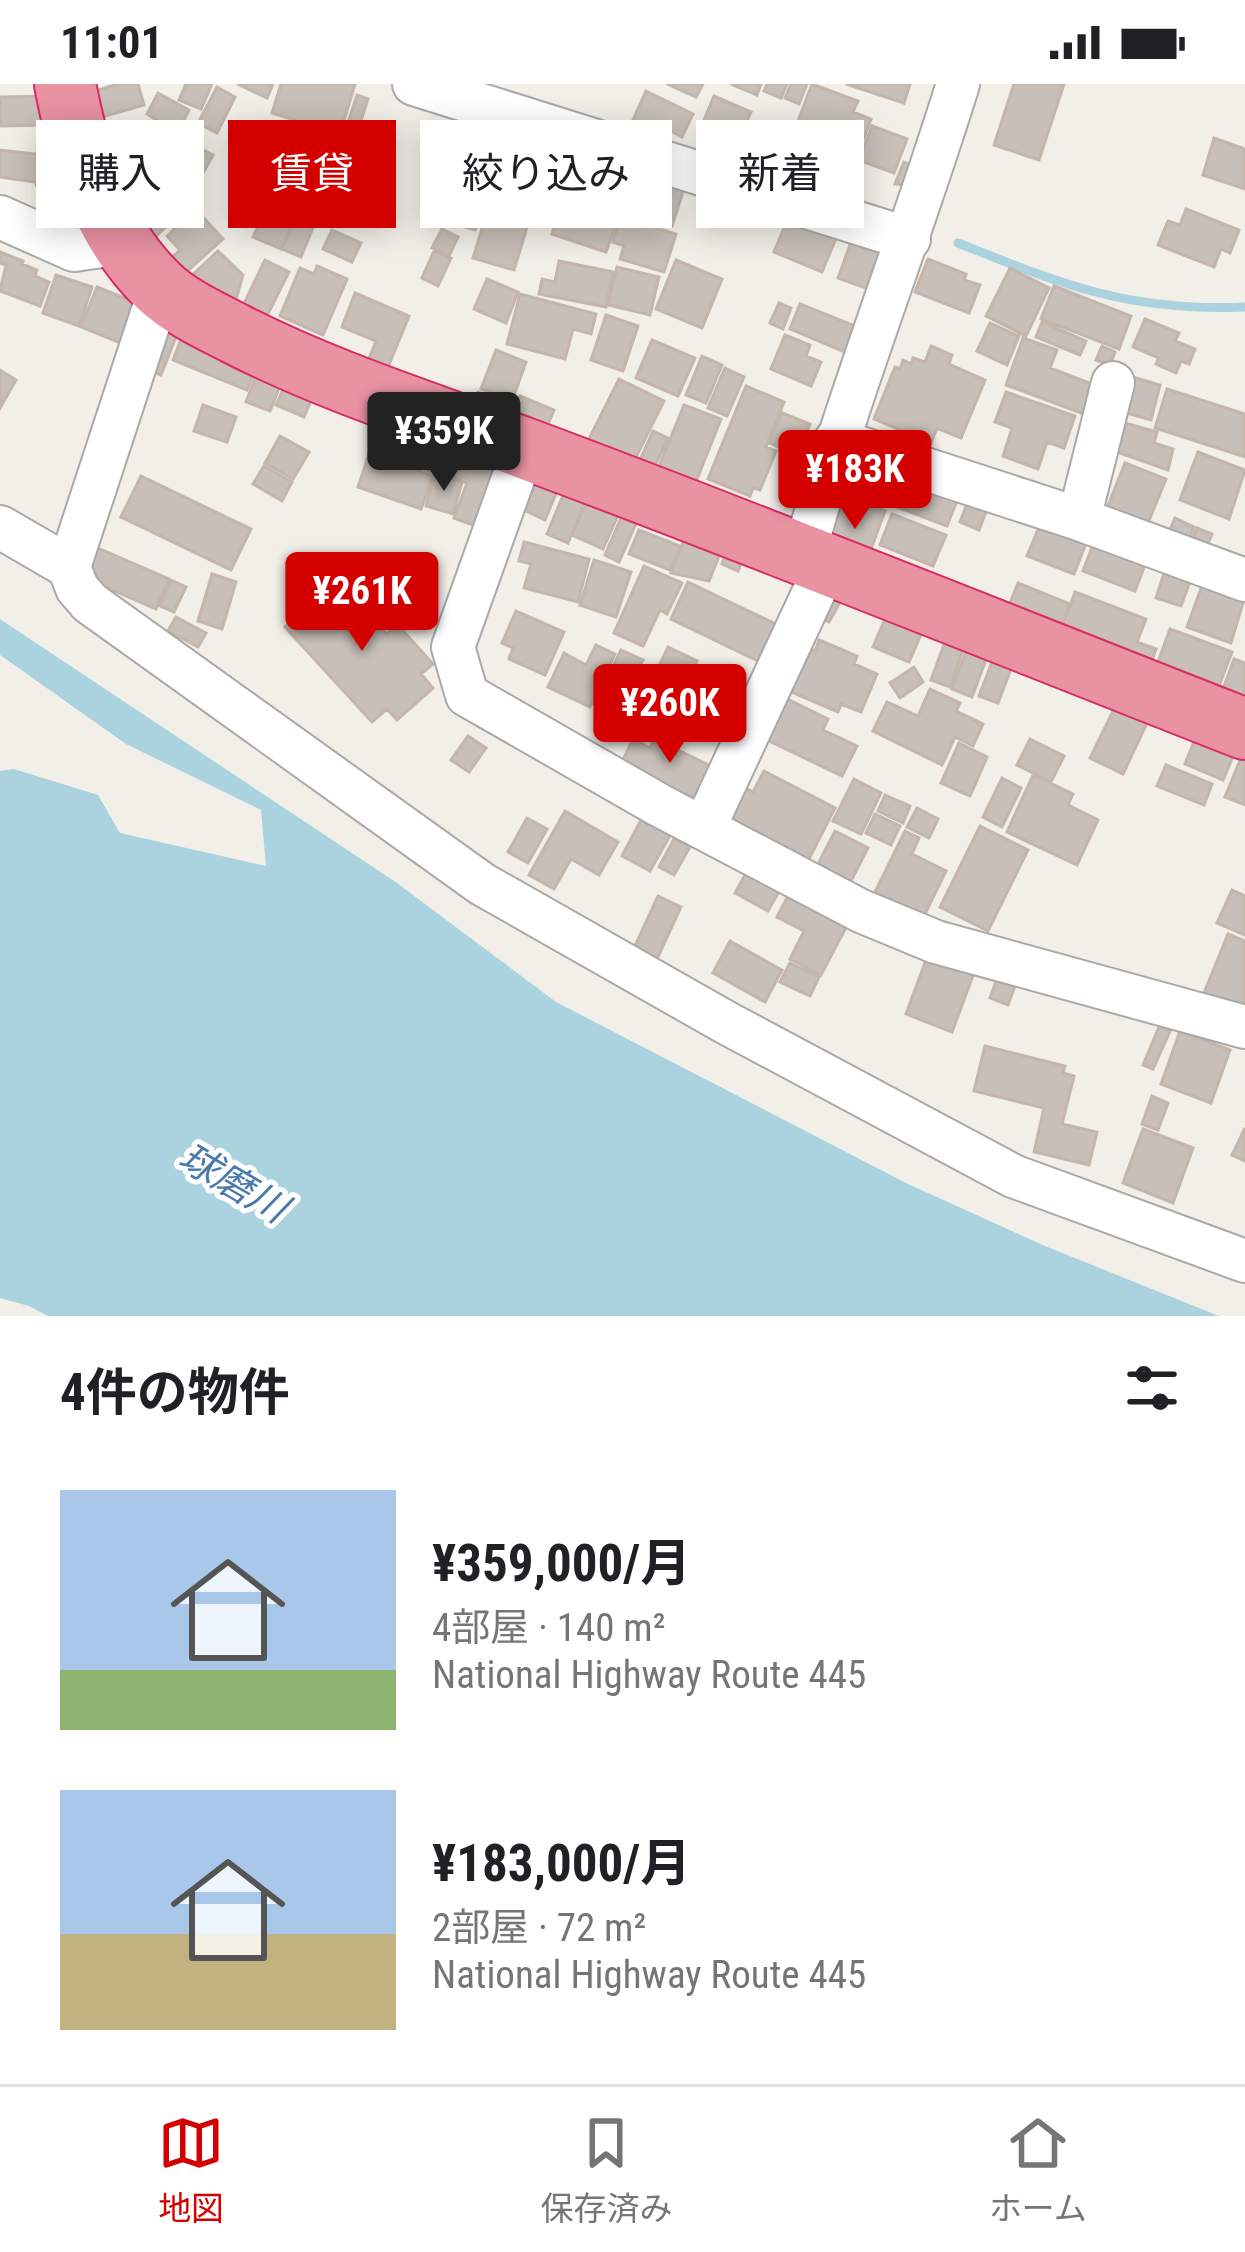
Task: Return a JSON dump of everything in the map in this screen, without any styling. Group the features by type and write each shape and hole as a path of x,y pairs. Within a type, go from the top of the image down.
{"highway":[{"path":"64,84 74,131 98,199 123,243 160,289 206,319 296,365 524,448 1245,729"}],"street":[{"path":"414,84 909,239"},
{"path":"705,826 815,560 836,440 909,239 958,84"},
{"path":"0,217 74,250 123,243"},
{"path":"160,289 69,567 77,588 90,603 482,884 725,1022 1013,1176 1245,1261"},
{"path":"1079,519 1114,383"},
{"path":"836,440 1079,519 1245,580"},
{"path":"524,448 453,646 467,695 659,805 861,911 936,942 1245,1027"},
{"path":"0,527 69,567"}],"water":[{"name":"球磨川","path":"0,619 397,883 556,1002 908,1184 1219,1316 48,1316 0,1298 0,771 14,769 98,795 120,833 266,866 261,810 126,744 0,655"}],"building":[{"path":"118,84 138,84 144,105 89,120 82,95"},
{"path":"186,84 212,84 201,109 179,100"},
{"path":"237,84 273,84 267,98"},
{"path":"281,84 355,84 344,120 295,120 272,113"},
{"path":"667,84 703,84 696,97"},
{"path":"731,84 761,84 757,95"},
{"path":"767,84 787,84 781,98 764,91"},
{"path":"791,84 807,84 799,104 785,98"},
{"path":"812,84 858,101 853,112 871,119 864,138 864,120 798,120"},
{"path":"846,84 910,84 904,103"},
{"path":"1014,84 1064,84 1039,160 994,145"},
{"path":"217,87 235,97 217,133 200,120"},
{"path":"646,91 693,114 682,137 672,132 672,120 633,120"},
{"path":"158,93 189,110 184,120 156,120 147,114"},
{"path":"357,95 368,99 361,120 349,120"},
{"path":"50,96 51,120 0,126 0,97"},
{"path":"714,96 751,112 747,120 704,120"},
{"path":"872,126 907,139 894,173 864,162"},
{"path":"1214,138 1245,149 1245,189 1203,175"},
{"path":"0,150 34,154 36,184 0,177"},
{"path":"204,150 213,155 204,171"},
{"path":"904,162 913,166 905,185 895,184"},
{"path":"672,174 687,179 672,226"},
{"path":"1186,209 1239,230 1230,253 1221,249 1214,267 1158,245 1168,221 1180,225"},
{"path":"204,218 223,239 183,275 169,260 180,250 167,236 175,228 204,228"},
{"path":"144,228 165,228 153,239"},
{"path":"257,228 290,228 281,249 253,237"},
{"path":"291,228 313,228 301,257 282,249"},
{"path":"482,228 527,228 514,270 473,258"},
{"path":"554,228 614,228 606,252 552,234"},
{"path":"617,228 656,228 676,234 664,272 620,259 624,246 613,242"},
{"path":"784,228 818,228 837,236 822,272 774,252"},
{"path":"442,229 458,237 449,256 432,248"},
{"path":"332,230 361,243 352,262 323,249"},
{"path":"851,242 881,254 869,289 838,278"},
{"path":"218,251 243,275 231,317 187,280"},
{"path":"434,251 451,258 438,286 422,278"},
{"path":"0,252 23,261 37,270 35,276 49,282 40,306 0,291 6,265 0,263"},
{"path":"928,259 980,285 969,313 915,292"},
{"path":"265,260 289,272 261,328 238,316"},
{"path":"676,260 722,279 702,328 656,309"},
{"path":"559,261 613,272 606,307 539,294 542,279 555,282"},
{"path":"317,266 347,279 323,335 280,316 300,268 314,274"},
{"path":"617,267 659,277 650,315 608,305"},
{"path":"1010,268 1049,288 1026,336 986,316"},
{"path":"56,275 92,287 79,326 43,313"},
{"path":"487,279 518,292 506,323 474,309"},
{"path":"1054,286 1131,316 1119,349 1041,319"},
{"path":"97,287 139,304 123,344 81,327"},
{"path":"355,293 409,316 381,384 362,376 376,341 342,327"},
{"path":"520,294 596,314 591,334 573,329 565,359 507,344"},
{"path":"779,303 791,308 783,329 770,323"},
{"path":"800,304 855,326 845,352 790,329"},
{"path":"606,315 638,326 623,371 591,360"},
{"path":"164,318 181,324 161,375 144,368"},
{"path":"1145,319 1179,333 1175,341 1195,349 1189,364 1181,361 1176,373 1156,364 1159,358 1133,347"},
{"path":"1042,322 1086,341 1080,355 1036,337"},
{"path":"990,323 1019,336 1007,365 977,351"},
{"path":"185,329 259,360 247,390 173,360"},
{"path":"785,335 810,345 806,356 821,362 811,386 771,369"},
{"path":"1023,338 1057,350 1050,368 1102,388 1092,417 1006,385"},
{"path":"652,340 695,358 678,396 636,378"},
{"path":"931,346 952,355 949,364 985,380 961,438 937,428 931,443 874,419 895,367 900,369 903,360 911,364 913,358 925,362"},
{"path":"1102,346 1115,352 1110,365 1096,360"},
{"path":"496,350 526,362 512,401 481,389"},
{"path":"702,356 722,365 706,403 686,395"},
{"path":"262,361 286,370 270,411 246,402"},
{"path":"725,368 744,377 727,416 708,408"},
{"path":"0,370 16,380 0,408"},
{"path":"291,372 318,384 304,417 276,405"},
{"path":"1129,376 1160,385 1151,420 1119,411"},
{"path":"619,379 664,401 633,463 588,441"},
{"path":"746,386 784,402 766,447 776,451 760,490 753,488 750,496 708,479"},
{"path":"1167,389 1245,414 1245,457 1155,428"},
{"path":"478,392 512,406 503,429 469,415"},
{"path":"1006,392 1075,416 1064,448 1047,442 1038,469 1003,456 1012,428 995,422"},
{"path":"520,396 554,410 540,443 506,429"},
{"path":"203,405 236,417 227,442 194,431"},
{"path":"684,405 721,419 695,484 658,469"},
{"path":"782,413 810,424 797,454 769,443"},
{"path":"1125,423 1157,432 1154,443 1173,449 1168,470 1117,452"},
{"path":"653,431 668,438 655,466 640,460"},
{"path":"448,433 500,453 473,525 454,518 467,483 435,470"},
{"path":"280,436 309,452 293,479 265,463"},
{"path":"429,436 443,442 432,472 417,466"},
{"path":"372,445 416,461 414,469 433,476 421,509 358,487"},
{"path":"1198,452 1245,470 1229,519 1180,500"},
{"path":"860,458 902,474 890,506 848,491"},
{"path":"1125,463 1166,479 1146,528 1106,511"},
{"path":"264,466 292,482 282,501 253,484"},
{"path":"542,470 562,479 545,520 524,510"},
{"path":"435,474 462,482 453,514 426,506"},
{"path":"910,474 960,493 947,526 897,507"},
{"path":"141,476 251,529 231,570 121,517"},
{"path":"569,481 590,489 568,543 547,534"},
{"path":"592,490 623,504 603,549 572,535"},
{"path":"845,496 885,511 864,568 824,552"},
{"path":"969,499 988,507 979,530 960,522"},
{"path":"627,504 642,510 619,562 605,555"},
{"path":"892,514 946,535 933,566 880,545"},
{"path":"1175,518 1194,527 1183,552 1164,544"},
{"path":"1042,520 1088,538 1074,574 1027,556"},
{"path":"690,525 726,539 709,581 671,573"},
{"path":"1197,528 1212,534 1203,556 1188,549"},
{"path":"639,530 680,546 670,570 629,554"},
{"path":"732,540 748,547 738,571 722,564"},
{"path":"524,542 589,559 578,602 524,588 531,564 519,561"},
{"path":"1094,542 1146,562 1135,591 1083,571"},
{"path":"98,548 169,579 156,609 85,578"},
{"path":"594,560 631,572 616,617 580,605"},
{"path":"644,566 682,583 667,614 660,610 643,646 614,633"},
{"path":"1166,567 1192,576 1181,606 1156,598"},
{"path":"212,574 236,582 222,629 198,621"},
{"path":"337,579 387,634 398,625 433,664 421,674 433,688 397,720 387,709 372,722 285,627"},
{"path":"171,580 186,587 174,612 160,606"},
{"path":"1204,580 1245,596 1231,643 1187,627"},
{"path":"688,582 780,626 762,663 671,619"},
{"path":"1018,583 1070,604 1055,642 1003,621"},
{"path":"848,588 829,622 812,613"},
{"path":"1075,592 1146,619 1137,642 1156,649 1146,677 1056,644"},
{"path":"890,607 926,623 909,662 873,647"},
{"path":"516,611 564,632 545,675 509,659 513,648 502,643"},
{"path":"176,617 206,633 198,647 168,631"},
{"path":"1170,629 1232,652 1212,704 1151,681"},
{"path":"949,631 967,638 950,687 931,680"},
{"path":"819,640 857,656 854,664 877,674 861,712 841,704 838,712 782,688 800,645 815,651"},
{"path":"596,645 615,654 590,707 548,687 564,653 586,665"},
{"path":"968,646 988,654 972,697 952,689"},
{"path":"668,647 697,661 692,671 714,682 704,703 653,679"},
{"path":"997,649 1016,656 998,703 979,696"},
{"path":"621,650 643,660 637,671 645,674 624,718 595,704"},
{"path":"1234,659 1245,663 1245,714 1218,703"},
{"path":"914,667 923,682 900,698 890,683"},
{"path":"646,687 669,700 650,735 627,723"},
{"path":"930,689 960,703 956,711 983,724 973,746 955,737 942,765 873,731 887,702 918,716"},
{"path":"781,696 828,719 823,730 857,746 842,776 761,737"},
{"path":"1116,705 1148,721 1123,774 1090,758"},
{"path":"1201,724 1240,740 1223,780 1185,764"},
{"path":"661,725 680,734 674,748 717,769 699,805 620,766 633,739 650,748"},
{"path":"468,736 486,748 469,772 451,760"},
{"path":"1030,739 1064,756 1051,782 1017,765"},
{"path":"959,743 987,757 970,796 941,783"},
{"path":"1245,748 1245,805 1225,797"},
{"path":"1166,765 1212,784 1204,805 1157,786"},
{"path":"764,771 835,808 808,861 725,818 742,786 753,792"},
{"path":"1033,775 1073,794 1068,805 1098,820 1077,865 1007,832"},
{"path":"1002,778 1021,788 1002,827 983,817"},
{"path":"854,779 881,793 861,834 833,821"},
{"path":"885,795 910,806 903,823 878,811"},
{"path":"917,808 938,819 929,838 907,827"},
{"path":"565,811 618,842 599,875 571,859 554,889 529,875"},
{"path":"875,814 900,826 891,845 866,833"},
{"path":"643,816 672,832 650,871 622,856"},
{"path":"527,818 547,829 528,863 508,852"},
{"path":"980,826 1028,850 988,931 940,907"},
{"path":"835,831 868,848 850,883 817,866"},
{"path":"905,831 919,838 912,854 946,871 924,916 875,892"},
{"path":"674,839 690,847 674,875 659,867"},
{"path":"750,866 783,884 768,911 735,893"},
{"path":"791,890 850,920 821,975 790,959 804,931 777,917"},
{"path":"1232,890 1245,896 1245,935 1217,923"},
{"path":"658,896 681,907 657,959 634,948"},
{"path":"1228,934 1245,941 1245,1002 1240,1014 1202,998"},
{"path":"730,941 782,970 765,1002 713,973"},
{"path":"929,952 975,970 952,1032 906,1014"},
{"path":"790,963 819,977 810,996 780,982"},
{"path":"998,976 1016,983 1008,1005 990,998"},
{"path":"1159,1027 1170,1031 1153,1069 1143,1065"},
{"path":"1180,1031 1230,1050 1211,1103 1161,1084"},
{"path":"985,1046 1065,1066 1063,1073 1074,1076 1062,1124 1097,1132 1089,1165 1034,1152 1044,1108 974,1091"},
{"path":"1152,1096 1168,1103 1158,1130 1142,1124"},
{"path":"1245,1128 1245,1161 1232,1155"},
{"path":"1143,1129 1193,1148 1173,1203 1123,1183"}],"waterway":[{"path":"958,243 1098,293 1166,305 1245,307"}]}
